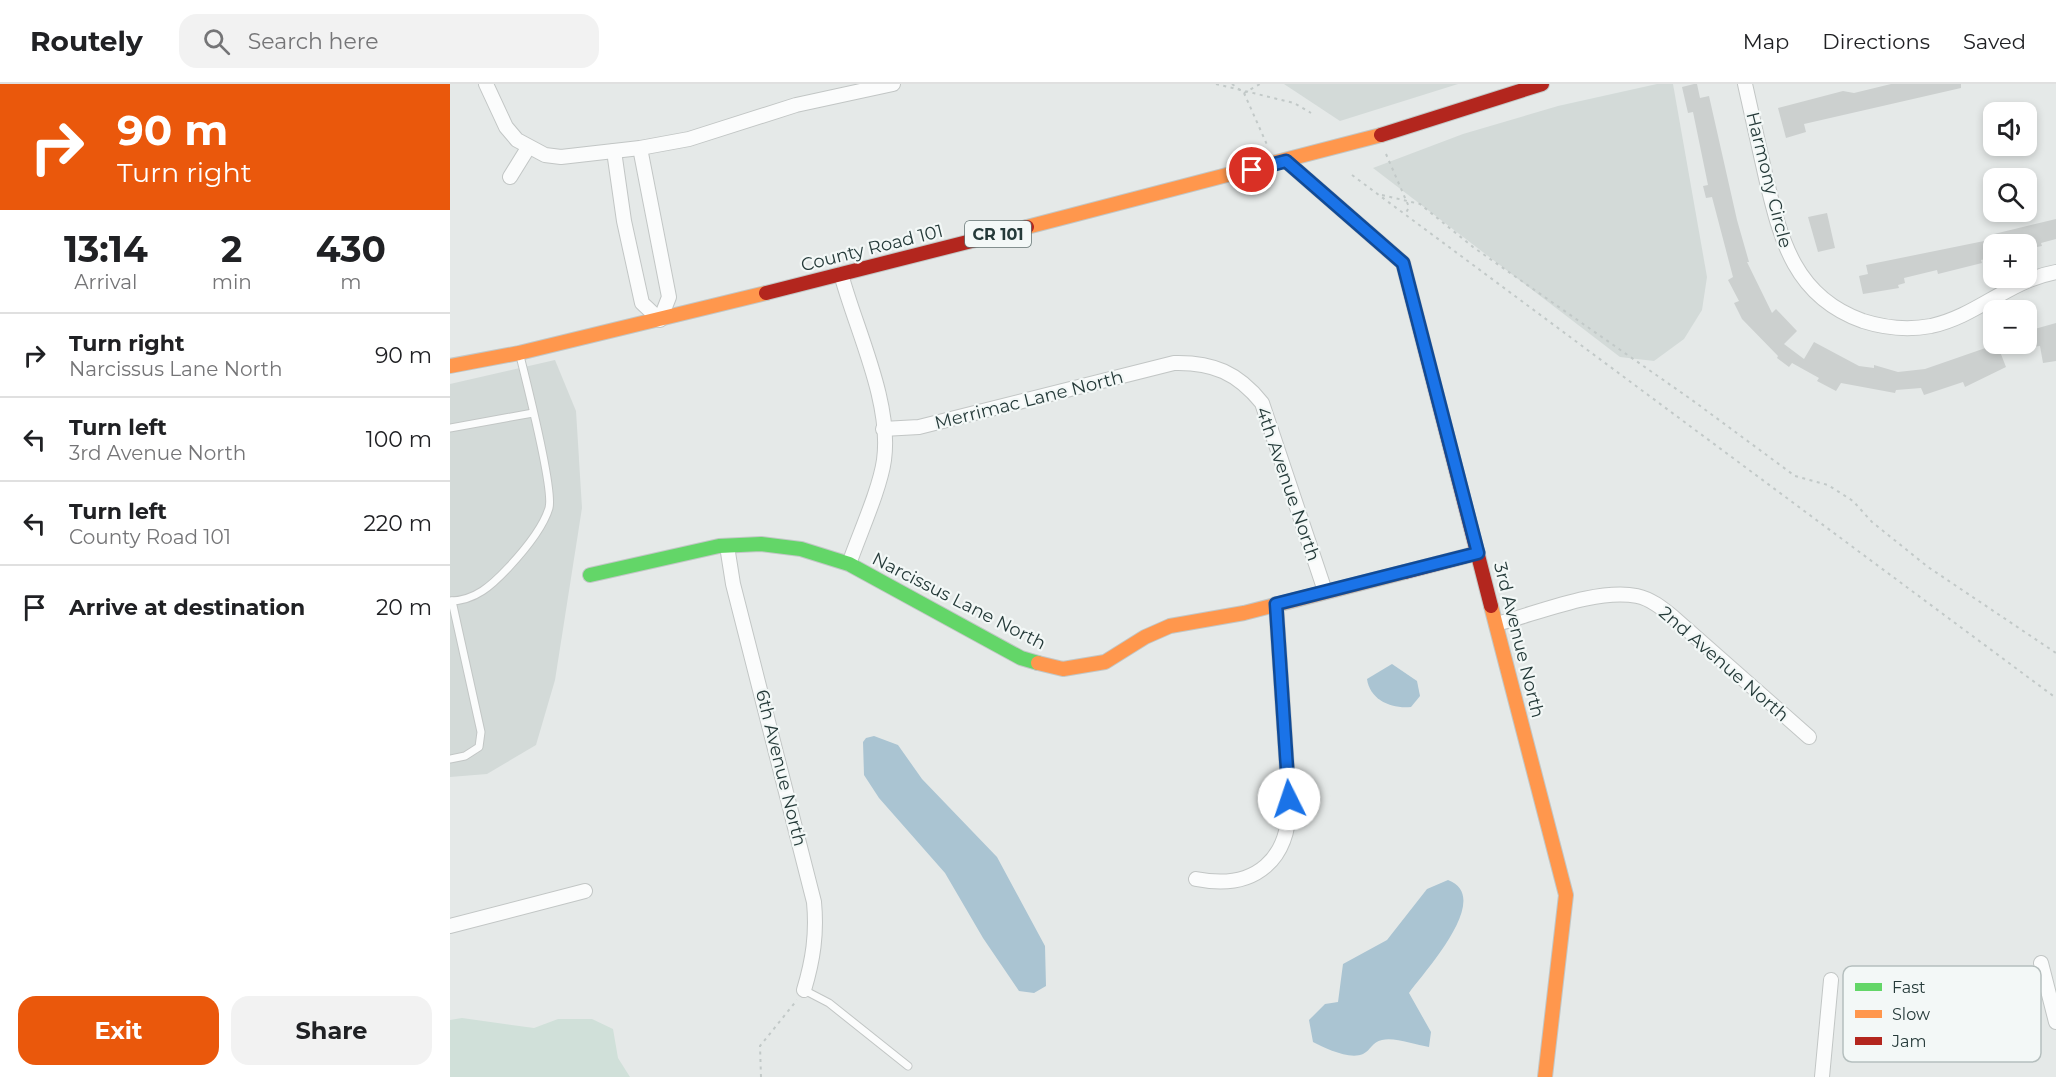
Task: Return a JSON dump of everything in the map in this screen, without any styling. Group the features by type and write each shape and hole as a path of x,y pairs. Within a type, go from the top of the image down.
{"street":[{"path":"486,84 506,127 528,148 545,156 561,157 640,148 689,139 849,88 893,84"},
{"name":"County Road 101","path":"450,366 519,353 660,320 1286,161 1376,137 1542,84"},
{"name":"Harmony Circle","path":"1745,84 1779,233 1789,258 1805,281 1824,300 1848,315 1875,325 1902,329 1930,326 1956,319 2009,287 2056,272"},
{"path":"510,177 528,148"},
{"path":"614,151 624,221 642,303 660,320 669,297 640,148"},
{"name":"3rd Avenue North","path":"1286,161 1403,263 1566,895 1545,1077"},
{"path":"841,274 879,399 884,460 849,564"},
{"name":"Merrimac Lane North","path":"883,429 919,428 1174,363"},
{"name":"4th Avenue North","path":"1174,363 1214,366 1234,374 1249,386 1262,403 1325,591"},
{"name":"Narcissus Lane North","path":"591,575 727,546 761,544 801,549 849,564 1021,658 1063,669 1105,662 1145,637 1170,626 1222,618 1478,553"},
{"name":"6th Avenue North","path":"727,546 733,584 814,902 815,951 804,990"},
{"name":"2nd Avenue North","path":"1496,624 1598,597 1639,597 1657,604 1673,617 1809,737"},
{"path":"1196,879 1217,883 1238,880 1257,872 1274,860 1285,841 1290,821 1276,604"},
{"path":"450,926 585,891"},
{"path":"2041,963 2056,1022"},
{"path":"1822,1077 1831,980"}],"lane":[{"path":"450,759 465,756 478,747 481,732 451,601 488,589 525,549 549,507 546,472 519,353"},
{"path":"450,428 533,413"},
{"path":"804,990 829,1003 908,1066"}],"path":[{"path":"1216,84 1244,93 1294,103 1311,113"},
{"path":"1232,84 1244,93 1268,147"},
{"path":"1244,93 1260,84"},
{"path":"1386,154 1409,207 1405,214"},
{"path":"1352,175 2056,698"},
{"path":"1379,195 1420,204 1482,253 1692,400 1795,476 1828,485 1853,501 1872,522 1928,567 2056,653"},
{"path":"761,1077 760,1046 804,990"}],"shaded area":[{"path":"1284,84 1458,84 1340,121"},
{"path":"1657,84 1673,84 1707,277 1702,310 1684,339 1654,361 1620,357 1373,168 1463,134 1558,106"},
{"path":"555,360 576,411 582,508 555,680 536,745 487,774 450,777 450,384"},
{"path":"462,1018 534,1028 558,1019 592,1019 613,1029 618,1058 630,1077 450,1077 450,1020"}],"water":[{"path":"1392,664 1417,681 1420,696 1411,707 1389,705 1372,693 1367,679"},
{"path":"874,736 898,745 922,779 997,857 1045,946 1046,986 1034,993 1019,991 983,938 945,873 879,798 864,775 863,742 866,738"},
{"path":"1448,880 1460,889 1463,902 1460,918 1440,952 1409,993 1431,1032 1429,1047 1387,1039 1376,1042 1363,1054 1351,1056 1313,1042 1309,1020 1325,1004 1338,1002 1343,964 1387,940 1427,889"}],"building":[{"path":"1697,84 1700,98 1709,96 1737,220 1749,262 1747,262 1772,313 1776,309 1797,331 1784,344 1804,359 1814,342 1859,366 1874,368 1874,365 1898,372 1925,369 1983,349 1983,354 2001,354 2006,367 1965,387 1963,382 1924,395 1921,388 1896,390 1895,393 1841,383 1836,391 1817,381 1819,378 1792,363 1789,367 1777,358 1778,356 1742,319 1734,303 1739,301 1728,280 1733,277 1712,197 1706,198 1703,186 1708,185 1693,112 1688,113 1682,87"},
{"path":"1891,84 1961,84 1961,88 1804,124 1806,132 1786,138 1778,108 1843,91 1854,93"},
{"path":"1827,213 1835,248 1818,252 1808,217"},
{"path":"2056,219 2056,239 2041,243 2042,246 2037,247 2037,234 1994,234"},
{"path":"1983,241 1982,263 1938,274 1937,270 1904,278 1905,283 1898,285 1899,288 1863,294 1859,276 1868,274 1866,265"},
{"path":"2056,323 2056,361 2043,363 2040,346 2037,346 2037,328"}],"traffic: fast":[{"path":"590,575 719,546 761,544 801,549 849,564 1021,658 1038,663"}],"traffic: slow":[{"path":"1027,227 1381,135"},
{"path":"450,366 519,353 766,293"},
{"path":"1038,663 1063,669 1105,662 1145,637 1170,626 1244,613 1405,572"},
{"path":"1491,606 1566,895 1545,1077"}],"traffic: jam":[{"path":"1381,135 1542,84"},
{"path":"1286,161 1403,263 1491,606"},
{"path":"766,293 1027,227"},
{"path":"1405,572 1478,553"}],"route":[{"path":"1252,170 1286,161 1403,263 1478,553 1276,604 1289,799"}]}
